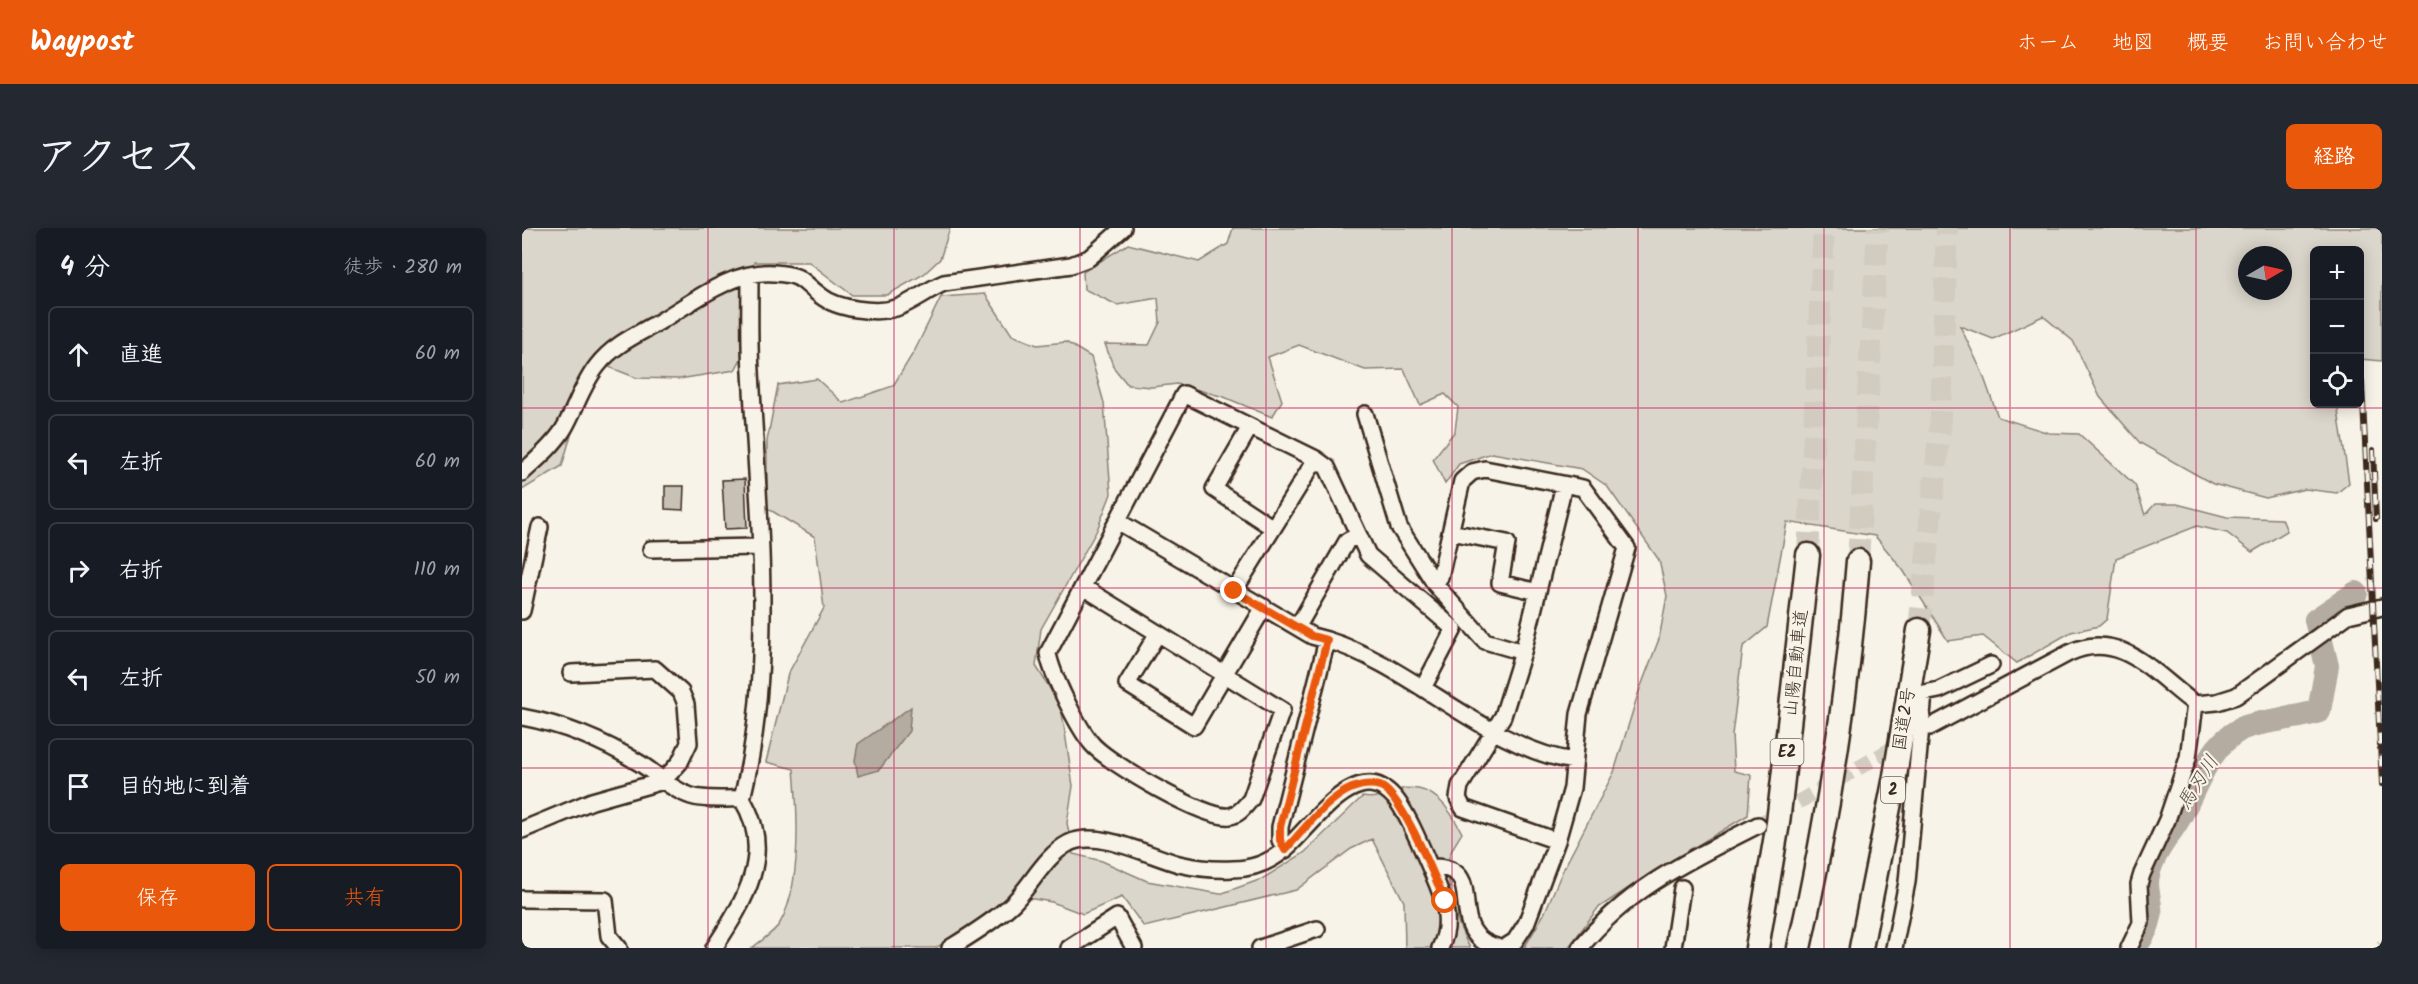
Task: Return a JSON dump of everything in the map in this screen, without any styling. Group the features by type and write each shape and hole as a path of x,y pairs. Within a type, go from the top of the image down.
{"highway":[{"name":"山陽自動車道","path":"1757,948 1778,823 1808,555"},
{"path":"1799,948 1839,744 1858,561"},
{"name":"国道2号","path":"1861,948 1894,782 1919,630"}],"street":[{"path":"522,473 562,431 596,367 616,345 691,301 750,275 772,273 794,275 808,283 821,297 840,304 874,310 896,308 925,290 944,283 1071,265 1089,258 1123,228"},
{"path":"714,948 731,923 755,874 757,859 754,824 742,799 752,746 760,666 759,547 751,367 750,275"},
{"path":"1083,587 1282,710 1251,799 1231,816 1218,815 1154,787 1101,754 1089,741 1050,668 1048,653 1083,587 1119,522 1184,394 1316,459 1327,467 1368,555 1454,629 1423,688"},
{"path":"1365,414 1399,527 1435,584 1485,641 1523,652"},
{"path":"1250,427 1214,489 1273,528"},
{"path":"1234,591 1316,459"},
{"path":"1430,867 1442,866 1455,871 1464,886 1473,935 1486,945 1502,948 1515,941 1526,924 1557,841 1572,788 1579,714 1627,548 1583,488 1485,469 1472,472 1462,481 1440,578 1435,584"},
{"path":"1557,841 1463,808 1458,798 1460,786 1503,716 1523,652 1564,486"},
{"path":"1119,522 1312,636 1344,645 1423,688 1510,740 1575,761"},
{"path":"522,611 540,527"},
{"path":"1451,532 1507,543 1500,583 1538,592"},
{"path":"1298,626 1347,541 1358,535"},
{"path":"651,549 759,547"},
{"path":"1158,633 1127,684 1194,726 1264,607"},
{"path":"1930,727 2069,653 2082,647 2101,645 2118,647 2138,658 2195,704 2217,702 2236,696 2348,615 2382,607"},
{"path":"1285,850 1280,840 1280,827 1327,640"},
{"path":"1894,948 1907,882 1924,693 1939,690 1991,665"},
{"path":"522,830 592,801 663,781 680,762 689,743 690,725 681,692 655,669 571,673"},
{"path":"2129,948 2141,923 2139,884 2142,874 2167,820 2188,758 2195,704"},
{"path":"522,717 578,731 604,743 694,798 742,799"},
{"path":"951,948 1011,905 1054,855 1070,843 1093,838 1206,869 1254,866 1266,863 1285,850 1332,801 1352,788 1367,784 1381,786 1395,798 1430,867 1445,901 1448,919 1440,948"},
{"path":"1584,942 1637,891 1681,864 1758,825"},
{"path":"1673,948 1682,888"},
{"path":"522,899 604,900 609,936 619,948"},
{"path":"1069,948 1117,916 1134,948"},
{"path":"1260,948 1317,929"}],"shaded area":[{"path":"522,228 950,228 940,259 924,274 887,295 852,295 809,262 754,262 745,297 743,355 735,370 679,379 637,378 594,361 581,375 565,408 571,435 562,466 522,490"},
{"path":"1233,228 2382,228 2382,361 2364,359 2364,246 2310,246 2310,408 2338,408 2349,483 2337,493 2305,489 2266,498 2213,484 2140,443 2100,397 2073,341 2043,316 1993,339 1960,326 1982,372 1998,417 2049,433 2079,434 2135,485 2145,515 2155,504 2177,504 2227,517 2282,519 2287,531 2252,552 2227,533 2197,526 2116,558 2107,619 2099,626 2071,632 2017,663 1983,636 1948,641 1903,570 1875,536 1787,522 1767,627 1743,647 1732,735 1734,771 1751,775 1748,815 1598,908 1568,948 1524,948 1544,914 1563,870 1614,772 1638,694 1659,639 1667,596 1659,560 1607,486 1582,469 1492,453 1459,464 1445,484 1433,459 1455,431 1458,407 1445,394 1420,405 1404,369 1365,370 1299,345 1268,357 1282,401 1272,417 1224,397 1177,384 1152,387 1128,385 1114,368 1105,344 1149,345 1160,322 1158,298 1117,305 1084,289 1083,272 1128,244 1199,262 1228,244"},
{"path":"985,294 1012,335 1037,345 1066,342 1091,357 1104,403 1111,494 1097,530 1041,629 1036,666 1061,706 1073,786 1067,823 1073,854 1102,861 1147,881 1220,894 1262,879 1304,853 1362,797 1379,797 1402,789 1423,790 1446,807 1462,833 1452,848 1448,869 1456,916 1470,948 1405,948 1404,902 1372,839 1351,849 1296,890 1144,927 1122,897 1083,914 1052,902 1015,896 936,948 752,948 780,923 792,889 797,848 794,769 766,762 788,674 824,608 815,537 767,508 767,441 778,385 817,379 843,403 893,386 915,350 941,297"},
{"path":"911,707 909,731 879,770 858,776 855,760 858,744"}],"building":[{"path":"745,479 747,528 725,529 722,480"},
{"path":"665,486 684,486 683,510 665,509"}],"waterway":[{"name":"馬刃川","path":"2134,948 2144,934 2150,917 2147,883 2150,867 2181,815 2211,757 2228,738 2246,727 2319,711 2327,666 2316,620 2356,593"}],"tunnel":[{"path":"1808,555 1824,228"},
{"path":"1858,561 1878,228"},
{"path":"1919,630 1941,417 1947,228"},
{"path":"1758,825 1904,742"}],"railway":[{"path":"2363,408 2382,784"},
{"path":"2373,450 2376,519"}],"route":[{"path":"1234,591 1312,636 1327,640 1280,827 1280,840 1285,850 1332,801 1352,788 1367,784 1381,786 1395,798 1445,901"}]}
